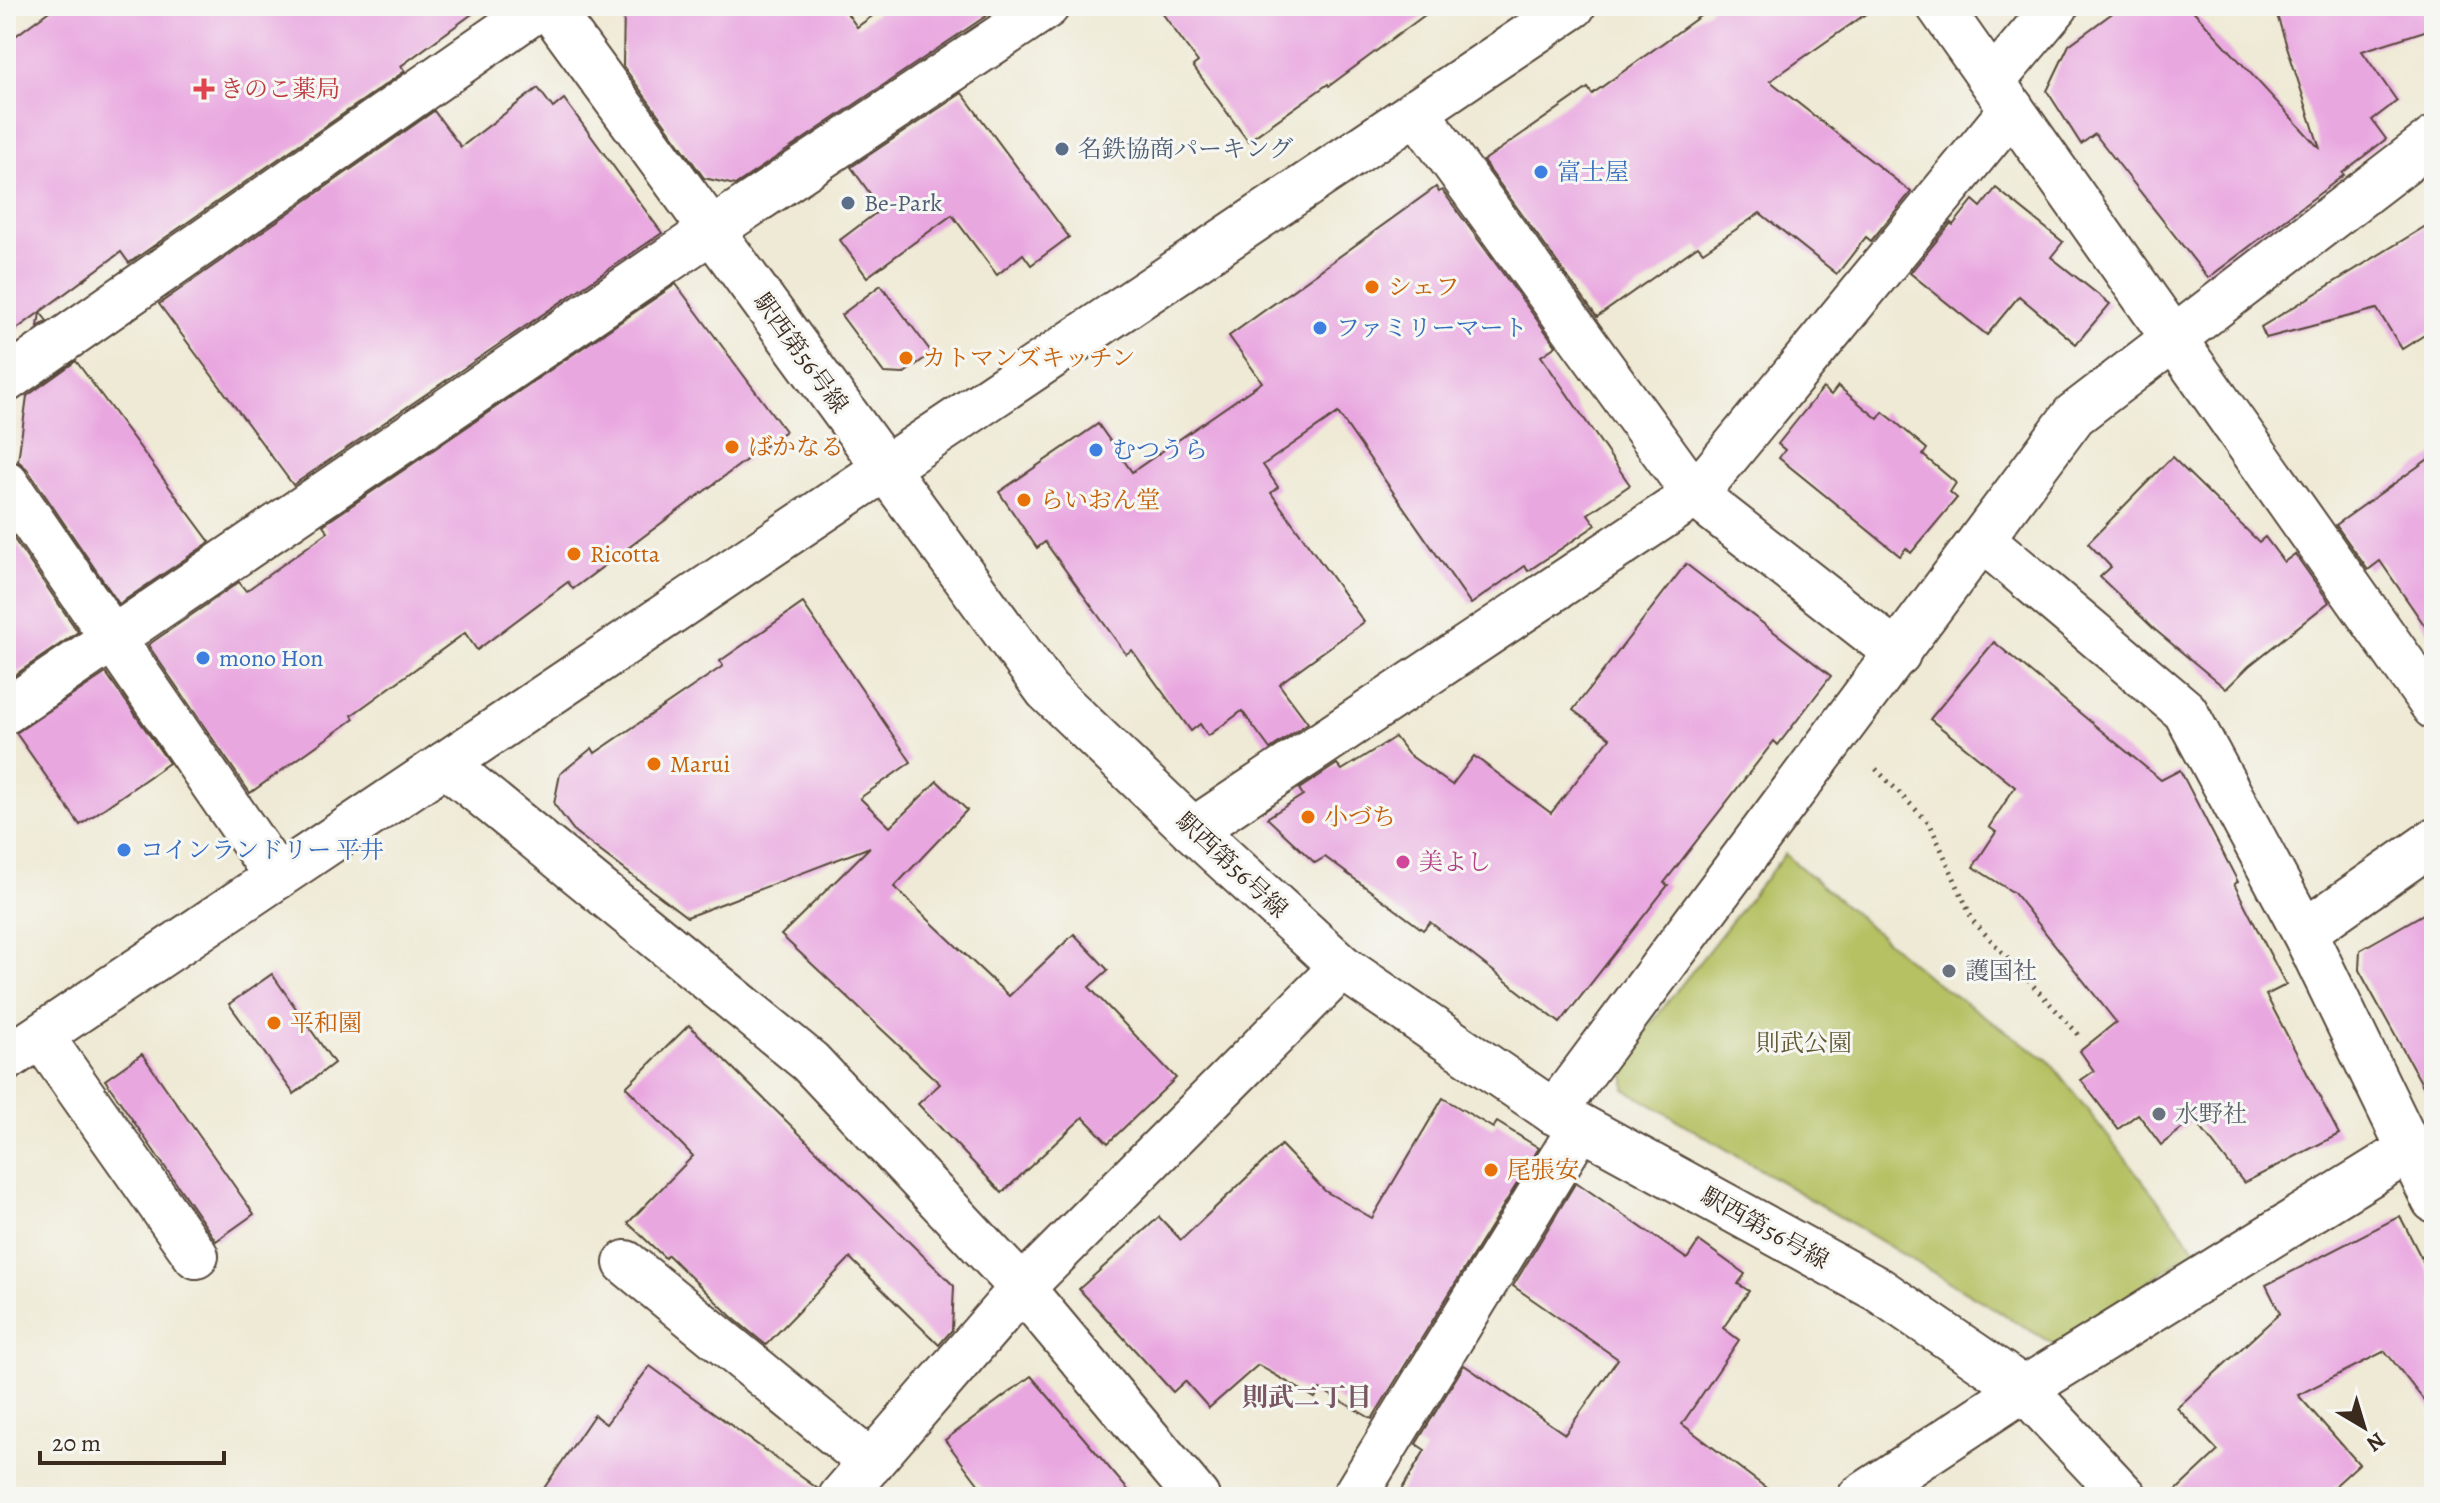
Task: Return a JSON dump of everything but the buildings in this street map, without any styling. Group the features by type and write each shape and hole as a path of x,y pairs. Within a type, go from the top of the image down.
{"street":[{"path":"6,380 541,6"},
{"name":"駅西第56号線","path":"548,6 1047,690 1193,830 1342,967 1567,1120 1879,1290 2024,1389 2125,1497"},
{"path":"6,711 1047,6"},
{"path":"1939,6 2434,707"},
{"path":"1193,830 1695,495 2003,95 2056,6"},
{"path":"196,1256 24,1048 1416,111 1559,10"},
{"path":"1416,111 1695,495 1898,654"},
{"path":"1354,1497 1567,1120 1839,732 2074,415 2434,139"},
{"path":"6,483 277,877"},
{"path":"1982,539 2185,711 2304,932 2434,1200"},
{"path":"445,764 810,1062 1022,1288 1197,1497"},
{"path":"2304,932 2434,841"},
{"path":"841,1497 1022,1288 1342,967"},
{"path":"1860,1497 2024,1389 2409,1150"},
{"path":"626,1263 871,1463"}],"path":[{"path":"1839,732 1930,824 1973,921 2080,1036"}],"green space":[{"name":"則武公園","path":"1785,854 1931,979 2049,1061 2196,1249 2055,1345 1625,1089 1625,1056"}],"place":[{"name":"きのこ薬局","path":"204,89"},
{"name":"名鉄協商パーキング","path":"1062,149"},
{"name":"富士屋","path":"1541,172"},
{"name":"Be-Park","path":"848,203"},
{"name":"シェフ","path":"1372,287"},
{"name":"ファミリーマート","path":"1320,328"},
{"name":"カトマンズキッチン","path":"906,358"},
{"name":"ばかなる","path":"732,447"},
{"name":"むつうら","path":"1096,450"},
{"name":"らいおん堂","path":"1024,500"},
{"name":"Ricotta","path":"574,554"},
{"name":"mono Hon","path":"203,658"},
{"name":"Marui","path":"654,764"},
{"name":"小づち","path":"1308,817"},
{"name":"コインランドリー 平井","path":"124,850"},
{"name":"美よし","path":"1403,862"},
{"name":"護国社","path":"1949,971"},
{"name":"平和園","path":"274,1023"},
{"name":"水野社","path":"2159,1114"},
{"name":"尾張安","path":"1491,1170"}],"district":[{"name":"則武二丁目","path":"1307,1397"}]}
